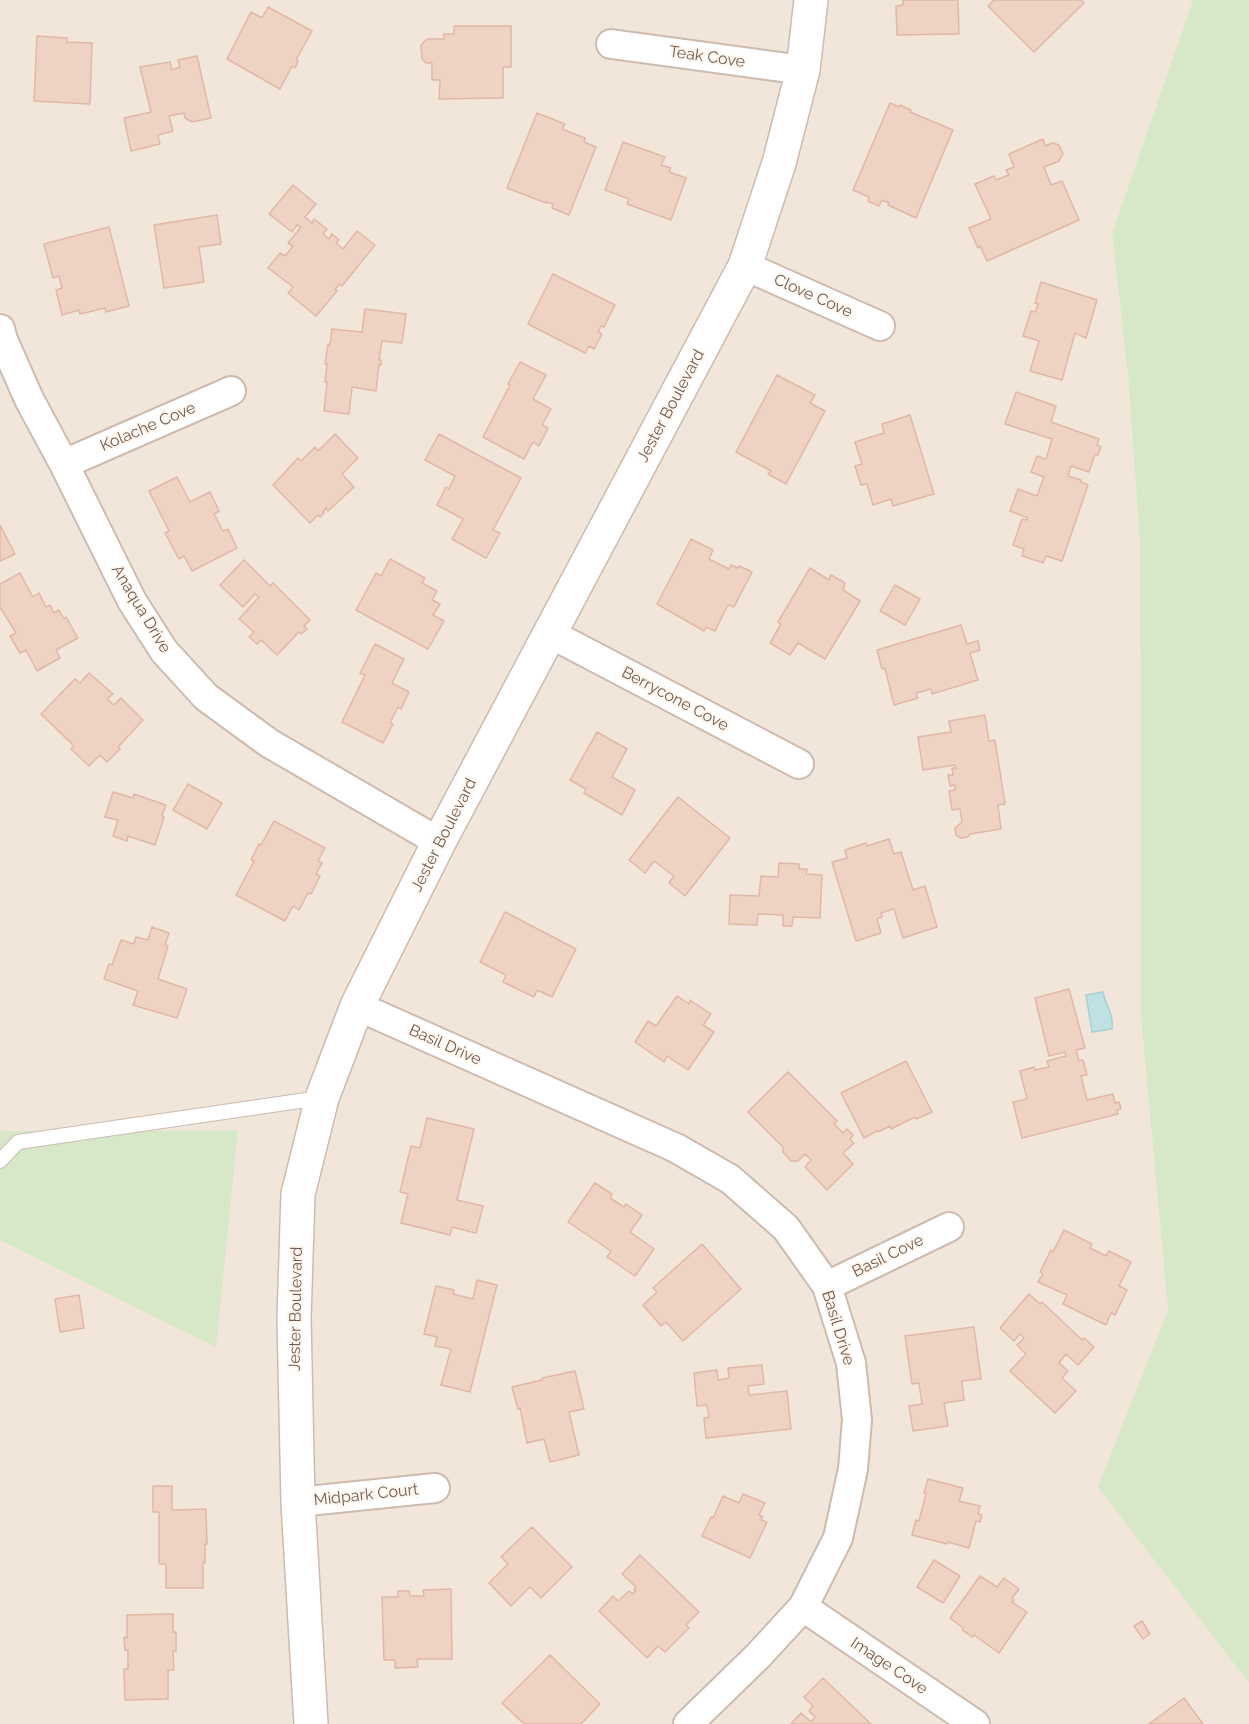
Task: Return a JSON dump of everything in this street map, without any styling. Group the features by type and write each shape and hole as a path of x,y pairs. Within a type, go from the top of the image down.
{"street":[{"name":"Jester Boulevard","path":"311,1724 298,1502 294,1318 298,1194 322,1098 357,1006 439,842 745,266 779,163 803,70 811,0"},
{"name":"Teak Cove","path":"611,44 803,70"},
{"name":"Clove Cove","path":"745,266 880,326"},
{"name":"Anaqua Drive","path":"0,329 29,399 132,601 164,651 206,697 269,744 439,842"},
{"name":"Kolache Cove","path":"64,464 231,391"},
{"name":"Berrycone Cove","path":"551,634 799,764"},
{"name":"Basil Drive","path":"357,1006 676,1148 730,1179 786,1228 827,1286 851,1363 856,1420 853,1469 838,1538 803,1607 758,1656 688,1724"},
{"name":"Basil Cove","path":"827,1286 949,1227"},
{"name":"Midpark Court","path":"298,1502 435,1488"},
{"name":"Image Cove","path":"803,1607 975,1724"}],"lane":[{"path":"0,1161 18,1142 322,1098"}],"shaded area":[{"path":"0,0 1193,0 1112,233 1128,376 1140,545 1141,1017 1168,1310 1099,1486 1249,1683 1249,1724 0,1724 0,1240 215,1346 238,1130 0,1131"}],"green space":[{"path":"1193,0 1249,0 1249,1683 1098,1487 1168,1310 1141,1017 1140,545 1128,376 1112,233"},
{"path":"238,1130 216,1347 0,1240 0,1131"}],"water":[{"path":"1103,992 1111,1014 1112,1029 1092,1032 1086,995"}],"building":[{"path":"903,0 958,0 959,34 897,35 896,6 903,5"},
{"path":"994,0 1081,0 1084,3 1034,52 988,6"},
{"path":"268,7 312,31 296,60 298,61 295,68 292,66 280,89 227,59 251,12 262,18"},
{"path":"454,26 511,26 511,67 503,67 503,98 439,99 440,80 432,80 432,63 426,63 422,59 421,45 427,39 444,39 444,34 454,34"},
{"path":"37,36 67,38 67,42 92,43 90,104 34,101"},
{"path":"197,56 211,118 192,122 185,118 184,113 169,116 173,131 158,135 160,144 131,151 124,118 151,112 140,67 170,62 172,70 180,67 178,60"},
{"path":"890,103 899,107 900,105 911,110 910,112 953,130 916,218 882,200 879,206 868,201 869,197 853,190"},
{"path":"537,113 565,124 562,129 585,138 584,142 596,147 569,215 552,208 553,204 507,188"},
{"path":"1043,139 1045,146 1053,143 1059,145 1063,154 1059,161 1044,167 1051,185 1062,181 1079,220 987,261 969,228 991,219 975,184 994,176 996,180 1009,175 1006,170 1014,167 1009,154"},
{"path":"623,142 665,157 661,165 671,168 669,172 686,178 671,220 627,204 629,199 605,190"},
{"path":"293,185 316,204 305,217 312,223 314,219 327,229 323,234 329,239 332,234 339,240 336,243 343,249 357,231 375,245 342,286 339,284 335,290 337,291 316,316 288,293 293,287 268,268 280,253 285,256 293,246 288,243 301,227 297,225 292,232 269,214"},
{"path":"217,215 221,244 199,247 204,282 164,288 154,225"},
{"path":"109,227 129,306 106,312 105,308 80,314 79,310 62,315 56,290 62,288 59,276 53,278 44,244"},
{"path":"553,274 615,305 604,327 601,326 598,332 602,334 594,349 589,346 585,353 528,324"},
{"path":"1041,282 1097,300 1086,338 1075,333 1062,380 1030,371 1039,341 1023,336 1031,311 1035,312 1038,304 1035,303"},
{"path":"365,309 406,314 402,343 382,341 379,360 381,360 381,365 379,364 376,391 352,387 349,414 324,411 327,382 325,382 327,364 325,364 332,329 362,332"},
{"path":"520,362 546,375 533,399 551,409 542,425 548,428 539,446 533,442 524,459 483,437"},
{"path":"777,375 815,395 810,403 825,411 786,484 768,474 771,471 736,452"},
{"path":"1016,392 1056,406 1051,422 1099,439 1097,445 1101,447 1098,455 1095,454 1089,472 1071,466 1068,476 1088,485 1062,561 1046,556 1043,563 1022,556 1024,549 1013,545 1022,519 1027,520 1028,518 1010,511 1018,489 1037,496 1044,477 1031,472 1037,456 1046,459 1052,439 1005,424"},
{"path":"910,415 934,494 893,506 891,499 873,505 867,484 861,485 855,466 862,464 855,442 884,433 882,424"},
{"path":"335,434 358,458 342,474 354,487 328,511 326,508 320,517 318,515 310,523 273,485 298,458 301,461 315,447 318,451"},
{"path":"439,434 521,478 493,530 500,533 486,558 452,539 463,519 437,505 446,487 449,489 455,476 425,460"},
{"path":"177,477 190,502 210,492 219,511 214,514 223,531 228,529 237,548 192,571 184,556 179,559 165,533 169,531 149,491"},
{"path":"0,525 15,554 0,561"},
{"path":"691,539 713,550 709,559 729,569 731,565 738,568 739,566 752,572 734,607 728,605 715,631 706,627 704,631 657,604"},
{"path":"390,559 425,578 422,583 437,591 432,600 440,604 433,615 444,621 428,649 356,610 376,573 381,576"},
{"path":"244,560 270,586 273,583 310,620 304,626 307,629 301,634 299,632 277,655 261,640 257,644 249,637 254,632 239,619 259,597 255,594 243,607 220,585"},
{"path":"810,568 829,580 831,575 845,583 843,590 860,601 825,659 798,643 790,655 770,643 781,624 778,622"},
{"path":"20,573 33,597 39,593 46,607 50,605 54,613 59,610 64,619 66,617 78,638 56,650 60,658 37,671 26,650 20,653 10,636 16,633 0,607 0,584"},
{"path":"895,585 920,599 905,625 880,611"},
{"path":"961,625 967,644 978,641 980,650 970,653 978,680 932,694 931,689 916,693 918,698 894,705 885,668 882,669 877,650"},
{"path":"375,644 404,659 392,683 409,692 401,709 398,707 390,723 393,724 383,743 342,722 365,675 360,673"},
{"path":"89,673 113,694 107,699 114,705 121,698 143,720 107,762 100,755 89,766 71,749 74,746 41,714 75,679 80,683"},
{"path":"985,715 989,741 995,740 1005,804 998,805 1001,829 970,834 968,837 961,838 956,835 955,828 962,822 960,809 952,810 949,791 955,790 955,785 950,786 948,775 953,775 952,768 956,768 955,765 923,770 918,737 951,732 949,721"},
{"path":"597,732 627,749 612,777 635,790 622,815 584,793 586,789 570,780"},
{"path":"188,784 222,803 207,829 173,810"},
{"path":"113,792 133,798 134,794 166,805 155,845 128,836 127,841 113,836 118,820 105,817"},
{"path":"678,797 730,838 685,896 669,883 674,876 654,861 645,873 629,860"},
{"path":"274,821 325,848 318,861 322,863 316,874 320,876 311,894 308,893 299,910 293,906 285,921 236,895 254,861 251,860 259,844 261,845"},
{"path":"889,839 894,854 901,852 913,890 925,886 937,927 903,938 894,909 881,913 882,917 877,919 881,933 856,941 832,862 847,858 845,850"},
{"path":"779,863 799,864 799,869 807,869 806,874 822,875 820,918 793,917 792,926 783,926 783,915 758,914 757,925 729,924 730,895 759,896 761,876 778,877"},
{"path":"505,912 576,949 552,997 537,990 534,997 503,982 506,975 480,962"},
{"path":"152,927 169,933 165,945 168,946 158,979 187,989 177,1018 133,1005 138,991 104,979 121,940 134,944 136,937 148,940"},
{"path":"1069,989 1085,1048 1076,1050 1079,1061 1083,1060 1087,1075 1081,1076 1087,1100 1113,1094 1115,1103 1119,1102 1121,1109 1117,1110 1118,1114 1022,1138 1013,1102 1027,1099 1020,1071 1034,1067 1035,1070 1049,1067 1047,1061 1066,1056 1065,1052 1049,1056 1035,998"},
{"path":"677,996 689,1004 690,1000 711,1014 703,1025 714,1032 688,1070 667,1056 664,1062 635,1042 648,1021 656,1026"},
{"path":"906,1061 932,1112 916,1119 915,1117 891,1129 890,1126 864,1138 841,1093"},
{"path":"788,1072 837,1121 834,1124 843,1133 847,1129 853,1135 850,1139 854,1143 843,1153 853,1164 827,1190 805,1167 811,1160 805,1154 798,1161 791,1161 783,1152 783,1147 748,1112"},
{"path":"427,1118 474,1129 457,1200 483,1206 476,1233 452,1227 450,1235 401,1223 408,1194 400,1192 411,1146 420,1148"},
{"path":"595,1183 612,1194 610,1198 624,1207 626,1204 642,1215 630,1232 654,1249 635,1276 607,1257 611,1251 568,1222"},
{"path":"1064,1230 1092,1244 1090,1248 1106,1256 1109,1251 1131,1262 1119,1286 1127,1290 1115,1315 1111,1313 1106,1325 1063,1304 1067,1295 1038,1282 1043,1274 1040,1272 1051,1250 1053,1252"},
{"path":"702,1244 741,1289 683,1341 666,1322 661,1326 643,1305 657,1292 653,1288"},
{"path":"477,1280 497,1285 470,1392 441,1385 451,1349 435,1346 437,1337 424,1334 436,1286 454,1290 453,1294 473,1299"},
{"path":"1029,1294 1040,1304 1042,1302 1082,1340 1084,1338 1094,1347 1078,1365 1066,1354 1059,1363 1068,1371 1062,1378 1076,1391 1055,1413 1010,1371 1026,1354 1017,1345 1024,1338 1020,1334 1014,1341 1000,1328"},
{"path":"79,1295 84,1328 60,1332 55,1299"},
{"path":"974,1327 981,1379 962,1381 964,1400 944,1403 948,1426 913,1431 909,1406 922,1404 919,1383 912,1384 905,1336"},
{"path":"762,1365 764,1384 748,1386 749,1395 787,1391 791,1429 706,1438 704,1418 709,1417 707,1405 697,1406 694,1373 717,1370 718,1380 729,1378 728,1368"},
{"path":"575,1371 584,1409 569,1412 579,1455 550,1462 544,1439 527,1443 520,1408 518,1409 512,1387"},
{"path":"928,1479 963,1488 959,1501 980,1506 978,1514 982,1515 980,1522 976,1521 969,1548 912,1535 916,1520 919,1521"},
{"path":"153,1486 172,1486 172,1510 206,1509 207,1544 205,1544 205,1563 203,1562 203,1588 166,1588 166,1564 159,1562 159,1512 153,1512"},
{"path":"743,1494 765,1503 759,1515 763,1517 761,1520 767,1522 750,1558 702,1536 723,1496 739,1503"},
{"path":"532,1527 572,1567 541,1598 530,1587 511,1606 489,1583 508,1564 501,1557"},
{"path":"640,1555 699,1612 686,1625 689,1628 665,1652 658,1646 647,1658 599,1611 613,1596 618,1601 629,1591 633,1594 636,1587 622,1574"},
{"path":"934,1560 960,1576 943,1603 917,1587"},
{"path":"980,1576 997,1587 1004,1578 1019,1589 1012,1598 1014,1600 1012,1602 1027,1612 999,1653 974,1635 972,1637 962,1630 963,1628 950,1618"},
{"path":"451,1589 452,1659 417,1659 418,1667 395,1668 395,1660 384,1660 382,1597 398,1597 398,1591 409,1591 410,1596 424,1596 423,1590"},
{"path":"173,1614 176,1651 173,1651 174,1670 168,1670 168,1699 125,1700 124,1669 128,1669 128,1650 125,1650 124,1637 127,1638 127,1615"},
{"path":"1142,1621 1150,1634 1143,1639 1134,1626"},
{"path":"550,1655 600,1704 581,1724 524,1724 502,1703"},
{"path":"823,1678 871,1724 791,1724 801,1713 811,1722 815,1717 809,1711 813,1706 804,1697"},
{"path":"1184,1698 1203,1724 1149,1724"}]}
